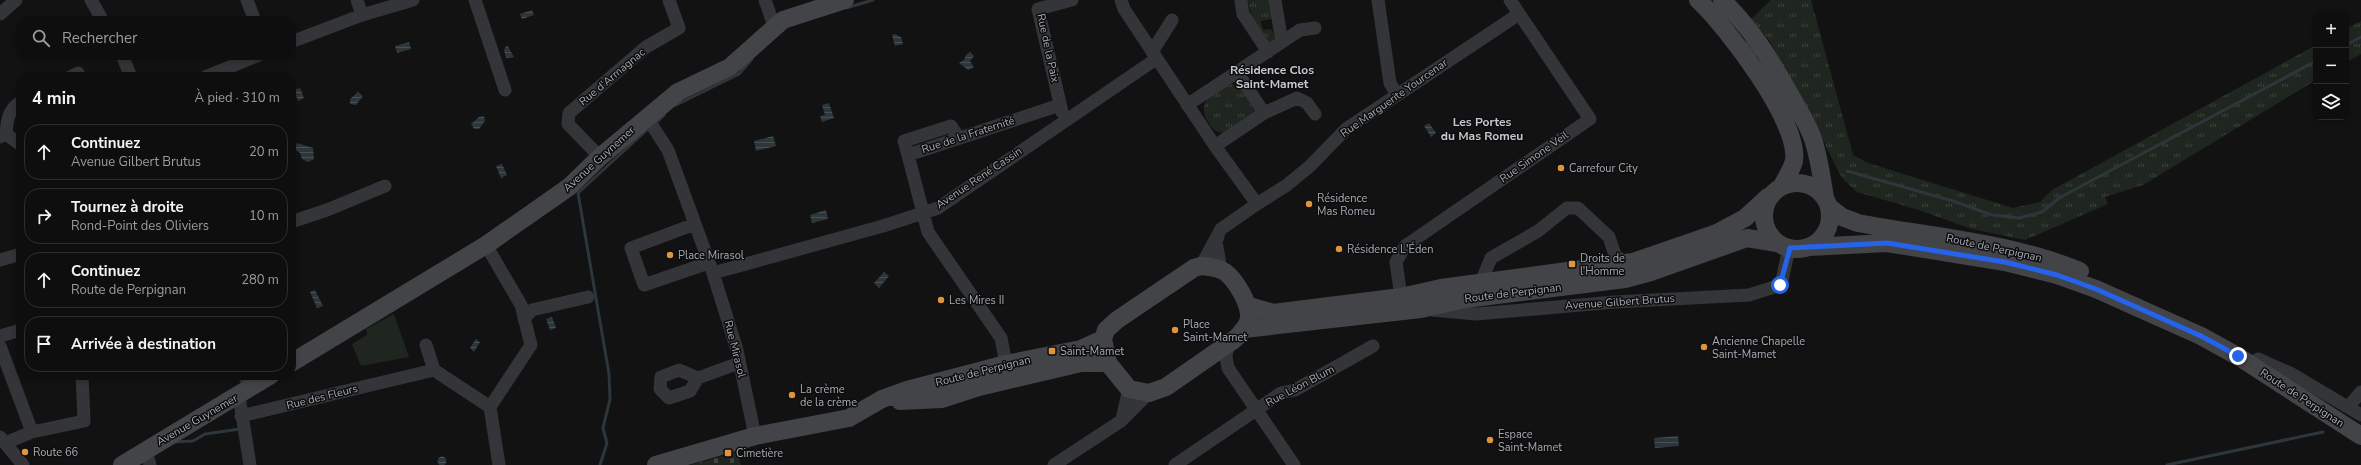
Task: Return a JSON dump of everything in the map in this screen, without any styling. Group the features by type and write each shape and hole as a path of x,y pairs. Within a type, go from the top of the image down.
{"main road":[{"name":"Avenue Guynemer","path":"296,360 406,300 486,245 569,187 600,157 650,122 678,92 730,67 774,26 783,20 846,0"},
{"path":"1698,0 1734,39 1785,122 1793,146 1794,161 1782,186"},
{"path":"1722,0 1749,27 1768,56 1803,118 1814,145 1827,202 1830,216 1824,235 1809,247 1783,246 1765,227 1764,212 1768,198 1782,186 1791,182 1810,185 1827,202"},
{"name":"Route de Perpignan","path":"1249,306 1273,313 1400,297 1441,288 1625,263 1717,233 1745,218 1768,198"},
{"name":"Route de Perpignan","path":"1827,202 1842,217 1858,223 1986,244 2032,254 2065,265 2160,305 2199,324 2258,359 2361,427"},
{"name":"Route de Perpignan","path":"1244,329 1421,309 1465,298 1625,278 1651,272 1747,238 1783,246"},
{"name":"Route de Perpignan","path":"1809,247 1887,243 2005,262 2057,275 2096,289 2201,336 2239,357 2361,436"},
{"path":"1201,266 1220,270 1227,273 1249,306 1249,320 1244,329 1228,344 1166,387 1150,393 1129,389 1108,363 1103,340 1106,330 1117,320 1194,268 1201,266"},
{"name":"Route de Perpignan","path":"755,436 849,418 882,399 907,390 1006,364 1081,349 1103,340"},
{"name":"Route de Perpignan","path":"866,409 910,399 942,398 979,387 1081,363 1108,363"},
{"name":"Avenue Guynemer","path":"122,465 148,458 245,386 259,380"},
{"path":"656,465 755,436"}],"street":[{"path":"0,14 16,0"},
{"path":"91,0 100,16"},
{"path":"247,0 253,16"},
{"path":"357,0 362,14"},
{"path":"296,40 362,14 413,0"},
{"path":"475,0 505,90"},
{"name":"Rue d'Armagnac","path":"600,157 568,124 569,113 646,47 679,28 669,0"},
{"path":"765,0 774,26"},
{"name":"Rue de la Paix","path":"1064,120 1038,9 1072,0"},
{"path":"1121,0 1124,9 1154,55 1215,146 1257,204"},
{"path":"1241,0 1243,14 1268,52"},
{"path":"1275,0 1282,42"},
{"path":"1378,0 1390,83 1397,94"},
{"name":"Rue Simone Veil","path":"1400,297 1396,262 1405,246 1590,119 1510,0"},
{"name":"Rue Marguerite Yourcenar","path":"1221,230 1257,204 1287,185 1310,166 1346,129 1519,14"},
{"path":"1154,55 1172,20"},
{"path":"1188,105 1300,30 1315,28"},
{"name":"Avenue René Cassin","path":"711,268 883,226 938,208 1154,55"},
{"path":"124,60 129,72"},
{"path":"217,72 247,60"},
{"path":"1237,72 1264,113"},
{"path":"1215,146 1264,113 1297,98 1307,103 1315,114"},
{"path":"16,104 7,117 3,135 16,142"},
{"name":"Rue de la Fraternité","path":"1006,364 1001,338 928,232 908,155 1060,104"},
{"name":"Rue Mirasol","path":"650,122 668,150 711,268 739,362 755,436"},
{"path":"296,220 327,210 385,186"},
{"path":"1481,282 1491,258 1538,231 1567,208 1578,208 1609,237 1615,255 1625,263"},
{"path":"695,224 631,248 644,285 711,268"},
{"path":"1201,266 1221,230"},
{"path":"1220,270 1216,241 1221,230"},
{"path":"486,245 521,305 531,345 490,407 499,465"},
{"name":"Avenue Gilbert Brutus","path":"1421,309 1476,314 1604,303 1749,295 1780,285 1783,246"},
{"path":"0,260 16,255"},
{"path":"524,319 532,310 588,297"},
{"path":"0,336 16,331"},
{"path":"1228,344 1226,356 1228,368 1294,465"},
{"path":"426,345 434,370 490,407"},
{"path":"0,346 32,432"},
{"name":"Rue Léon Blum","path":"1175,465 1192,460 1256,409 1281,393 1294,390 1372,346"},
{"path":"2258,359 2292,374 2349,406 2361,415"},
{"path":"1205,360 1214,360 1228,368"},
{"path":"698,378 739,362"},
{"name":"Rue des Fleurs","path":"242,416 434,370"},
{"path":"23,465 3,440 84,421 82,380"},
{"path":"245,386 242,416 250,465"},
{"path":"1122,421 1129,389"},
{"path":"2349,406 2361,392"},
{"path":"1054,465 1122,421 1150,393"}],"green space":[{"path":"1248,0 1269,0 1272,19 1261,21 1263,30 1270,29 1274,33 1275,41 1270,43 1252,19"},
{"path":"1771,0 1811,0 1853,155 1868,163 2013,208 2040,202 2052,190 2313,47 2313,82 2143,185 2105,197 2108,204 2025,240 1972,229 1919,210 1857,192 1839,173 1818,130 1769,40 1751,19"},
{"path":"2361,21 2361,54 2349,60 2349,48 2349,27"},
{"path":"1231,84 1240,86 1254,111 1251,117 1224,133 1221,133 1212,127 1205,116 1205,104 1212,94"},
{"path":"394,314 409,357 361,366 352,344 367,335 366,329"},
{"path":"737,452 741,465 690,465"}],"shaded area":[{"path":"532,10 534,15 522,19 520,14"},
{"path":"895,34 901,37 903,44 895,46 892,35"},
{"path":"409,42 411,49 397,53 395,46"},
{"path":"507,45 514,57 506,58 504,50"},
{"path":"970,52 974,56 970,61 974,67 968,70 959,63 964,60 966,55"},
{"path":"300,88 304,98 298,101 296,96 296,89"},
{"path":"358,92 363,96 356,105 350,104 350,99"},
{"path":"829,103 834,118 822,122 820,116 825,115 822,105"},
{"path":"484,116 485,121 479,129 474,129 471,124 479,117"},
{"path":"1429,123 1436,133 1431,137 1424,126"},
{"path":"773,136 776,146 756,151 754,141"},
{"path":"297,143 313,148 314,159 308,162 302,159 300,153 296,150"},
{"path":"502,164 507,175 501,178 496,166"},
{"path":"826,210 828,219 812,223 810,215"},
{"path":"884,272 889,276 879,288 874,283"},
{"path":"315,290 323,306 317,308 310,292"},
{"path":"552,317 556,328 550,330 546,319"},
{"path":"476,339 480,342 474,352 470,348"},
{"path":"1678,436 1679,446 1655,448 1654,438"},
{"path":"440,457 444,457 446,461 444,465 440,465 438,463 438,459"}],"waterway":[{"path":"846,8 873,0"},
{"path":"2349,43 2361,37"},
{"path":"1747,43 1755,55"},
{"path":"676,105 739,74 752,59"},
{"path":"1847,171 1953,201 1992,215 2019,218 2042,212 2059,198 2313,63"},
{"path":"655,124 664,115"},
{"path":"600,465 607,443 603,428 610,399 609,374 578,193 650,127"},
{"path":"174,442 193,441 205,434 240,429"},
{"path":"2167,465 2323,432"}],"place":[{"name":"Carrefour City","path":"1561,168"},
{"name":"Résidence Mas Romeu","path":"1309,204"},
{"name":"Résidence L'Éden","path":"1339,249"},
{"name":"Place Mirasol","path":"670,255"},
{"name":"Droits de l'Homme","path":"1572,264"},
{"name":"Les Mires II","path":"941,300"},
{"name":"Place Saint-Mamet","path":"1175,330"},
{"name":"Ancienne Chapelle Saint-Mamet","path":"1704,347"},
{"name":"Saint-Mamet","path":"1052,351"},
{"name":"La crème de la crème","path":"792,395"},
{"name":"Espace Saint-Mamet","path":"1490,440"},
{"name":"Route 66","path":"25,452"},
{"name":"Cimetière","path":"728,453"}],"district":[{"name":"Résidence Clos Saint-Mamet","path":"1272,77"},
{"name":"Les Portes du Mas Romeu","path":"1482,129"}],"route":[{"path":"1780,285 1790,248 1800,249 1861,243 1887,243 2005,262 2057,275 2096,289 2166,320 2201,336 2238,356"}]}
